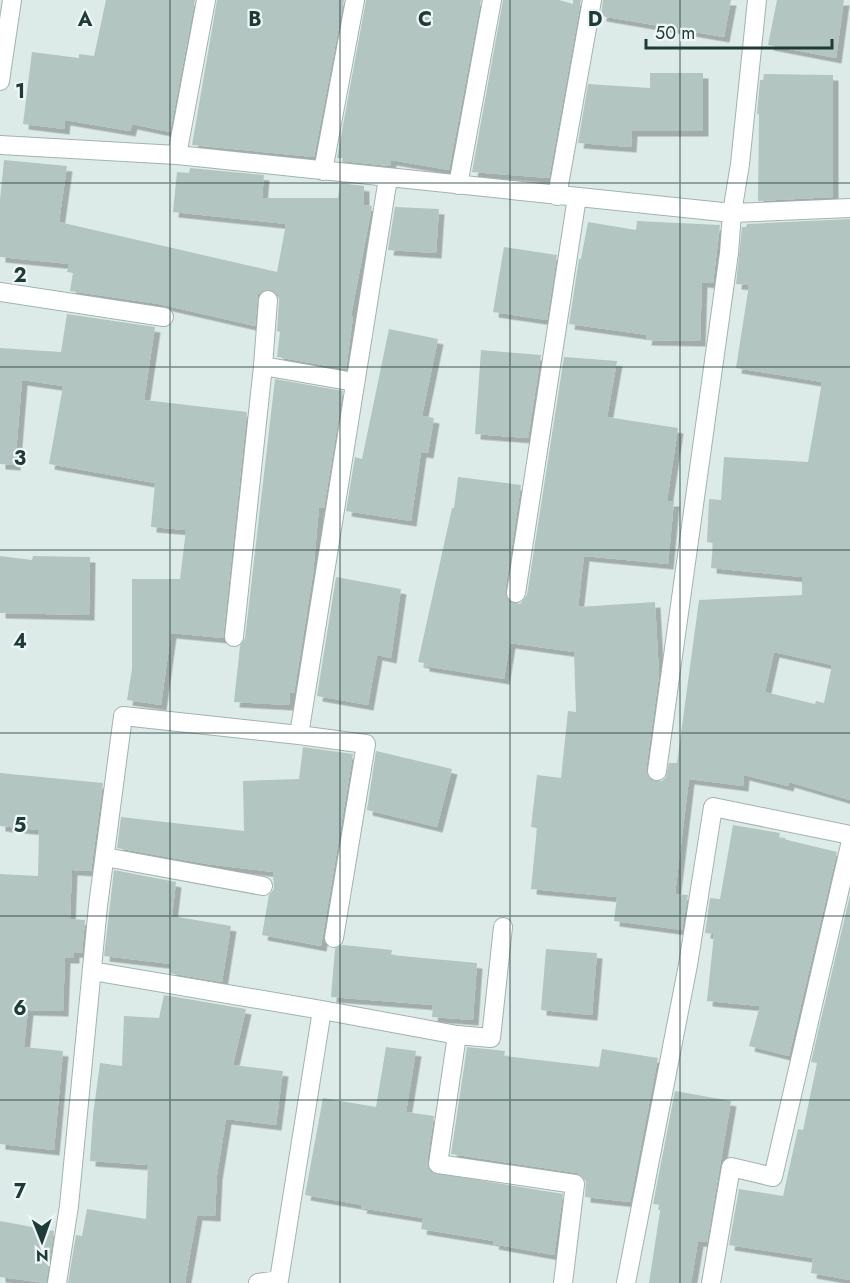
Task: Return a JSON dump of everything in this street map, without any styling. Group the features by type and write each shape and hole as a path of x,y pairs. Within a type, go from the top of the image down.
{"street":[{"path":"0,81 12,0"},
{"path":"177,155 206,0"},
{"path":"322,171 355,0"},
{"path":"458,185 492,0"},
{"path":"557,196 592,0"},
{"path":"657,771 728,265 757,0"},
{"path":"0,145 177,155 732,213 850,208"},
{"path":"299,735 388,178"},
{"path":"516,593 577,196"},
{"path":"0,292 164,317"},
{"path":"234,637 268,300"},
{"path":"263,366 354,382"},
{"path":"57,1283 70,1194 92,971 123,716 366,744 334,938"},
{"path":"626,1283 688,965 713,807 850,835"},
{"path":"711,1283 731,1167 774,1177 850,845"},
{"path":"105,857 263,886"},
{"path":"92,971 457,1035 491,1038 503,927"},
{"path":"258,1283 279,1280 322,1010"},
{"path":"457,1035 438,1164 575,1184 563,1283"}],"building":[{"path":"106,0 195,0 170,132 132,124 130,131 65,120 64,129 23,124 32,52 79,58 79,54 94,56"},
{"path":"217,0 344,0 314,157 192,145"},
{"path":"366,0 481,0 449,170 391,160 390,166 342,161 343,158 337,158"},
{"path":"503,0 559,0 573,4 573,0 581,0 549,178 472,172"},
{"path":"603,0 731,0 724,37 601,16"},
{"path":"777,0 844,0 836,58 768,45"},
{"path":"650,73 703,73 703,131 632,131 631,147 578,143 588,84 650,88"},
{"path":"764,74 833,75 833,197 758,201 759,114 757,114 760,80 763,80"},
{"path":"4,160 67,166 59,222 277,272 286,224 173,212 177,172 189,173 190,168 264,175 262,198 338,198 340,183 364,186 364,205 372,206 351,316 353,317 346,369 277,357 280,332 277,331 279,300 278,295 269,289 258,294 255,326 159,304 70,291 73,273 67,272 69,264 0,257 0,200"},
{"path":"395,207 439,209 436,253 388,250"},
{"path":"850,219 850,800 789,782 788,786 744,775 743,786 689,779 675,894 688,895 682,930 614,921 617,897 531,889 537,828 531,827 537,775 561,778 568,711 576,712 574,652 510,643 504,679 424,666 424,663 418,662 452,508 454,508 458,477 521,485 505,592 509,601 520,604 527,595 564,357 617,361 607,417 678,428 667,501 674,501 668,564 584,556 578,607 655,602 659,675 646,770 651,780 662,781 666,777 669,763 677,763 699,600 802,595 802,577 711,568 713,543 707,542 709,499 721,500 724,457 808,462 822,382 736,368 749,285 736,284 742,227 746,227 747,224","holes":["774,652 832,665 824,703 816,701 815,704 765,692"]},
{"path":"637,221 720,225 713,283 702,282 700,341 646,340 647,335 569,324 579,259 581,259 588,222 636,230"},
{"path":"504,247 557,255 547,320 493,312"},
{"path":"67,314 155,327 144,400 247,412 223,638 171,633 161,705 127,700 132,669 132,579 180,579 186,530 151,527 155,483 49,464 63,386 22,380 15,465 0,464 0,348 61,352"},
{"path":"389,329 438,339 422,416 434,418 428,453 421,452 411,521 346,511 355,457 362,459"},
{"path":"481,350 541,355 528,438 475,434"},
{"path":"275,379 343,391 324,508 319,507 313,574 294,693 290,692 289,705 234,702 240,646 245,638"},
{"path":"0,556 32,560 33,556 90,557 89,615 0,613"},
{"path":"336,577 401,589 391,658 377,655 368,705 317,696"},
{"path":"303,747 353,754 321,946 262,935 269,895 274,889 273,872 207,864 117,848 121,817 244,831 243,781 299,779"},
{"path":"376,751 452,769 437,827 367,810"},
{"path":"0,773 103,783 91,871 72,870 70,919 85,920 82,953 74,952 74,958 65,958 63,1011 28,1010 24,1047 63,1051 54,1150 0,1144 0,874 38,876 39,830 0,826"},
{"path":"733,825 780,833 779,838 837,852 789,1056 749,1046 760,1006 707,1001 714,934 705,933 710,898 720,899"},
{"path":"114,870 176,882 172,916 231,926 222,982 169,973 171,964 104,956"},
{"path":"850,895 850,1280 811,1273 813,1258 729,1245 739,1189 783,1196 798,1129 803,1130 817,1063 811,1062"},
{"path":"343,945 392,950 391,955 477,963 473,1020 432,1017 433,1005 331,997 335,949"},
{"path":"546,949 597,953 592,1015 541,1010"},
{"path":"164,995 246,1009 233,1065 283,1071 276,1125 226,1119 217,1175 215,1216 197,1215 185,1283 68,1283 76,1235 82,1236 87,1209 146,1219 148,1165 90,1161 93,1115 100,1063 122,1066 124,1016 159,1018"},
{"path":"386,1047 416,1051 406,1112 434,1116 427,1162 431,1172 563,1194 554,1255 493,1244 494,1241 421,1229 423,1218 361,1208 362,1205 305,1195 323,1098 376,1107"},
{"path":"467,1047 505,1051 504,1056 599,1067 602,1049 658,1058 630,1202 585,1197 586,1180 577,1173 451,1154"},
{"path":"675,1091 731,1101 707,1242 698,1241 691,1283 649,1283 661,1205 653,1204"},
{"path":"0,1221 54,1231 46,1283 0,1277"}]}
